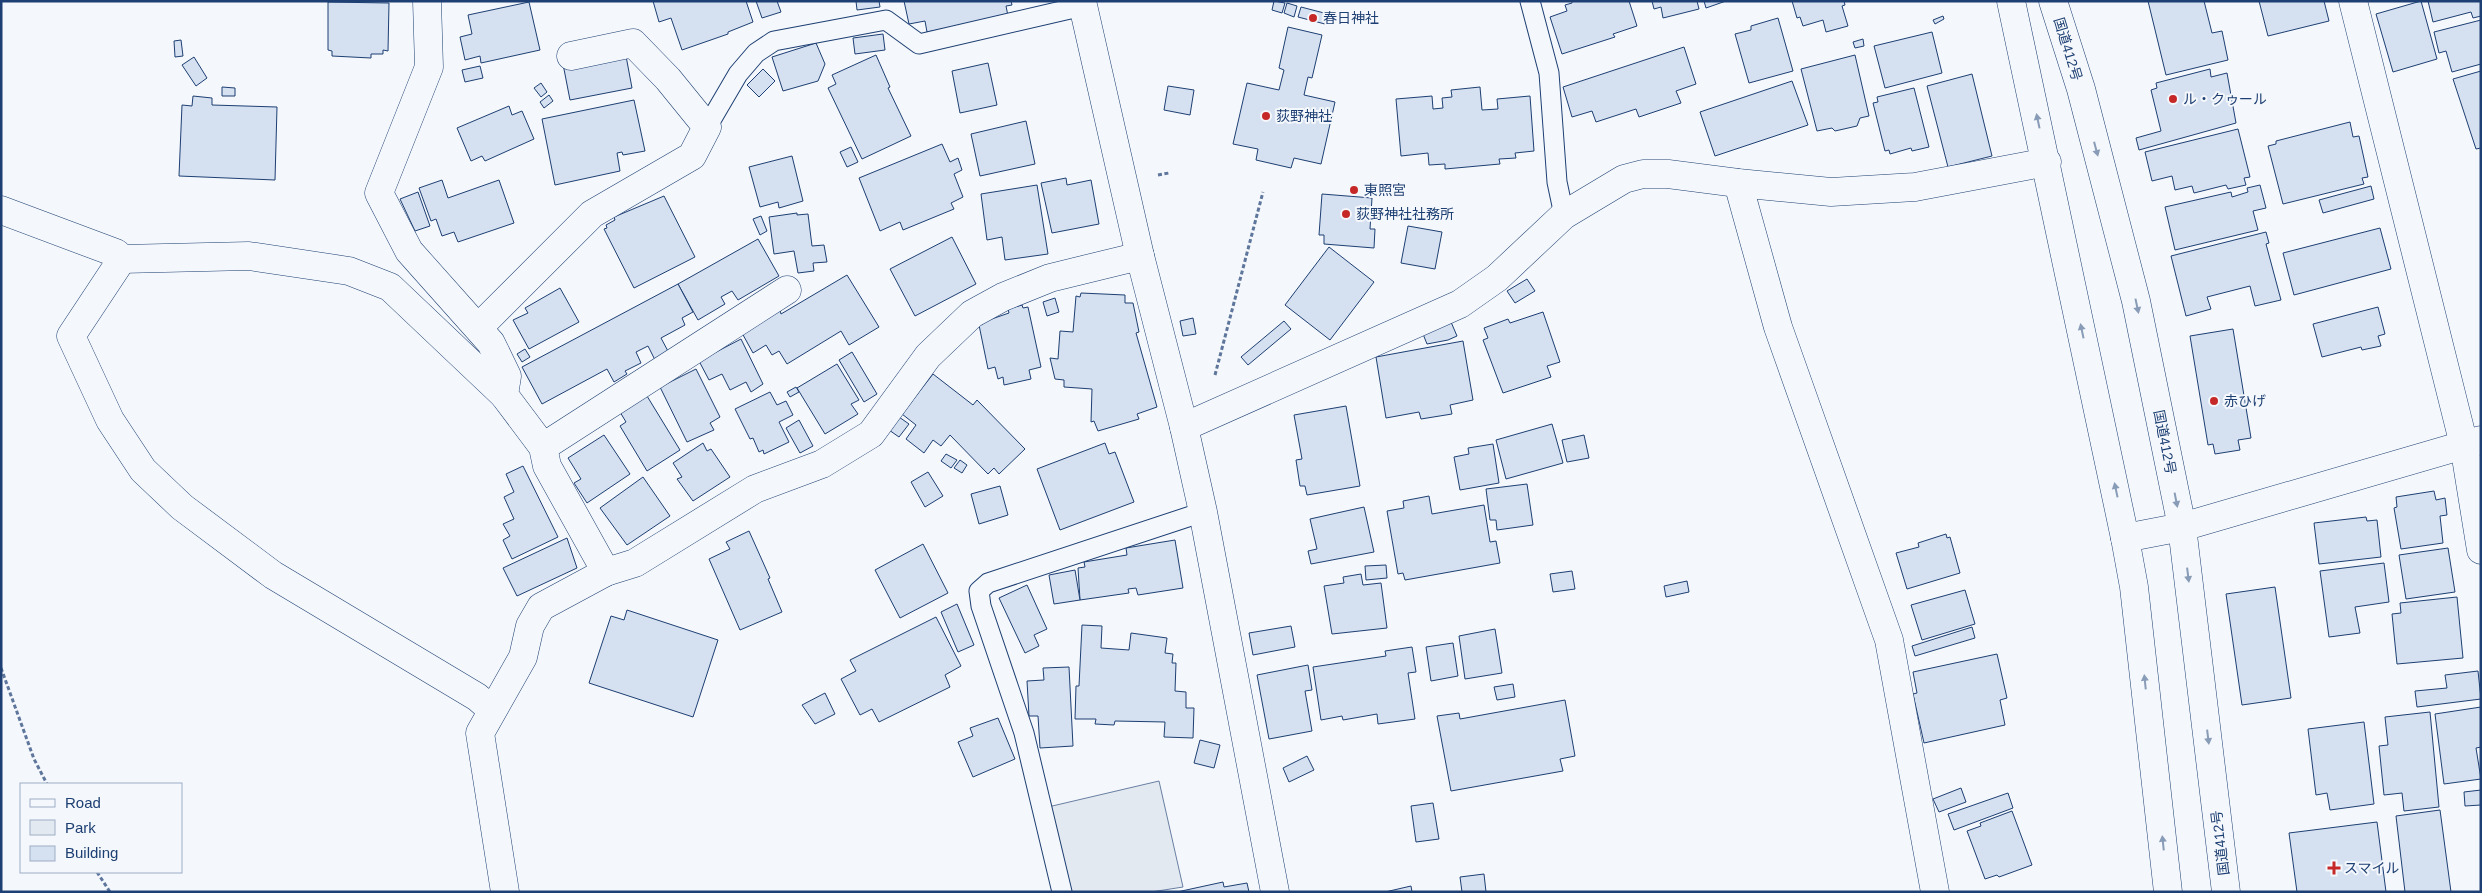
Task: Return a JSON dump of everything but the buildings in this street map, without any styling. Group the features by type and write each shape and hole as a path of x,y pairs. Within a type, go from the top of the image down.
{"main road":[{"path":"427,1 429,67 380,193 410,251 491,342 507,376 504,395"},
{"path":"2011,1 2047,162 2134,587 2168,892"},
{"name":"国道412号","path":"2054,1 2081,89 2136,301 2182,527 2226,892"},
{"path":"2353,1 2472,443 2481,550"},
{"path":"1082,3 1140,256 1193,423 1203,512 1275,892"},
{"path":"479,327 592,214 692,156 707,127 668,79 633,43 571,56"},
{"path":"1193,423 1460,304 1497,278 1564,216 1624,179 1643,174 1668,174 1831,192 1915,188 2047,162"},
{"path":"1738,183 1778,327 1889,640 1935,892"},
{"path":"1,210 116,253 122,259 249,256 349,271 390,287 504,395 543,447 548,466 606,572"},
{"path":"505,892 480,733 492,710 508,688 523,657 530,626 541,607 606,572 635,563 755,490 822,464 871,434 928,356 972,314 1003,297 1050,278 1140,256"},
{"path":"122,259 71,336 110,420 144,470 182,507 273,575 477,697 492,710"},
{"path":"543,447 787,290"},
{"path":"2125,538 2182,527 2472,443"}],"lane":[{"path":"1530,1 1549,73 1557,182 1564,216"},
{"path":"707,127 738,74 756,53 774,41 886,20 919,44 1082,3"},
{"path":"1062,892 1024,733 981,606 979,591 988,583 1203,512"}],"path":[{"path":"1193,423 1263,192"},
{"path":"1,668 34,759 46,783"},
{"path":"98,873 110,892"}],"green space":[{"path":"1159,781 1183,887 1151,892 1066,892 1048,807"}],"place":[{"name":"春日神社","path":"1313,18"},
{"name":"ル・クゥール","path":"2173,99"},
{"name":"荻野神社","path":"1266,116"},
{"name":"東照宮","path":"1354,190"},
{"name":"荻野神社社務所","path":"1346,214"},
{"name":"赤ひげ","path":"2214,401"},
{"name":"スマイル","path":"2334,868"}]}
